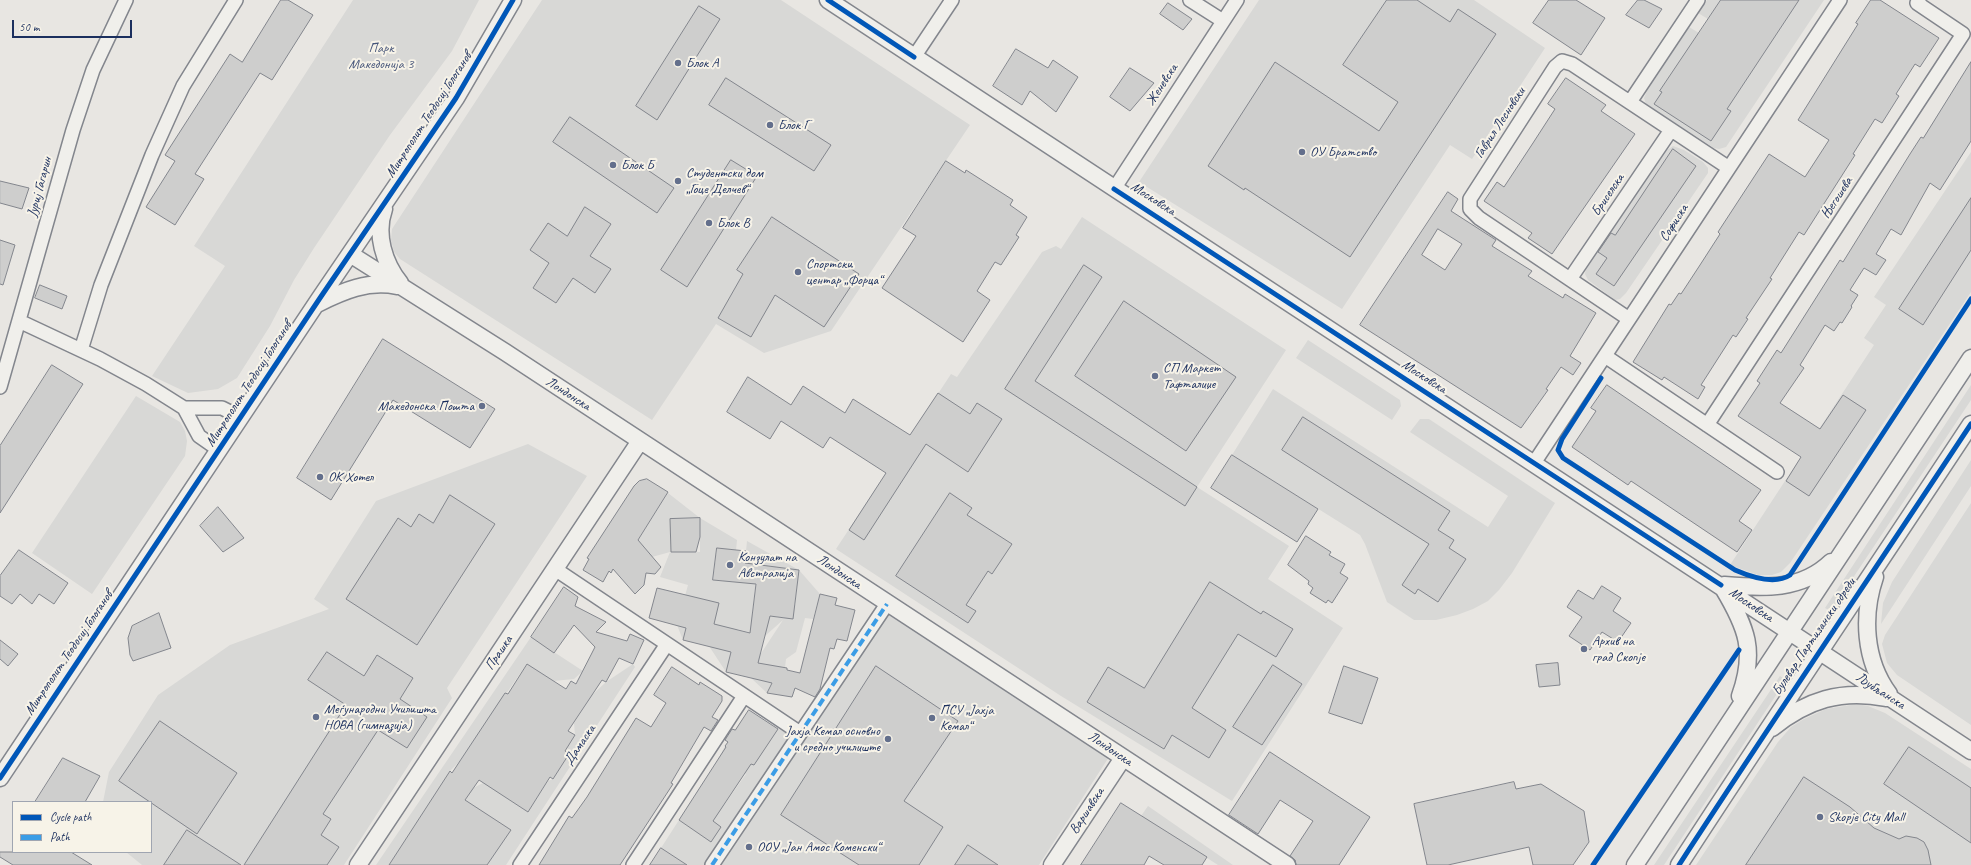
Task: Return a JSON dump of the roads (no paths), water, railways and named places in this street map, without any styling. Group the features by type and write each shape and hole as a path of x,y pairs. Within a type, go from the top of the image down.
{"street":[{"name":"Јуриј Гагарин","path":"0,387 82,101 104,45 126,0"},
{"path":"81,350 101,285 152,155 183,86 236,0"},
{"name":"Митрополит Теодосиј Гологанов","path":"0,778 315,304 388,200 456,98 513,0"},
{"name":"Московска","path":"828,0 1790,631"},
{"path":"914,57 952,0"},
{"path":"1190,0 1223,21"},
{"name":"Женевска","path":"1114,189 1237,0"},
{"name":"Софиска","path":"1534,463 1840,0"},
{"name":"Његошева","path":"1707,425 1963,34 1916,1"},
{"path":"1630,102 1693,2"},
{"name":"Гаврил Лесновски","path":"1629,319 1470,210 1470,199 1550,74 1562,61 1572,64 1729,168"},
{"name":"Бриселска","path":"1570,279 1672,130"},
{"path":"388,200 382,216 381,241 390,267 405,289"},
{"name":"Лондонска","path":"350,254 640,441 1287,865"},
{"path":"315,304 348,289 372,284 382,284 405,289"},
{"path":"19,321 81,350 146,384 184,408 199,436 219,450"},
{"path":"1605,356 1777,472"},
{"name":"Булевар Партизански одреди","path":"1635,865 1971,358"},
{"path":"184,408 222,408 240,417"},
{"name":"Булевар Партизански одреди","path":"1679,865 1971,424"},
{"name":"Прашка","path":"358,865 640,441"},
{"path":"1721,585 1759,588 1787,586 1810,578 1828,565 1847,547"},
{"path":"1879,564 1869,601 1868,640 1872,662 1878,676 1893,700"},
{"path":"555,569 800,733"},
{"path":"1721,585 1742,623 1749,657 1745,682 1731,720"},
{"path":"712,865 887,604"},
{"name":"Љубљанска","path":"1790,631 1971,751"},
{"name":"Дамаска","path":"520,865 667,644"},
{"path":"1761,739 1767,732 1789,716 1826,699 1852,694 1866,694 1893,700"},
{"path":"633,865 744,696"},
{"name":"Варшавска","path":"1054,864 1123,758"}],"place":[{"name":"Блок А","path":"678,63"},
{"name":"Блок Г","path":"770,125"},
{"name":"ОУ Братство","path":"1302,152"},
{"name":"Блок Б","path":"613,165"},
{"name":"Студентски дом „Гоце Делчев“","path":"678,181"},
{"name":"Блок В","path":"709,223"},
{"name":"Спортски центар „Форца“","path":"798,272"},
{"name":"СП Маркет Тафталиџе","path":"1155,376"},
{"name":"Македонска Пошта","path":"482,406"},
{"name":"ОК Хотел","path":"320,477"},
{"name":"Конзулат на Австралија","path":"730,565"},
{"name":"Архив на град Скопје","path":"1584,649"},
{"name":"Меѓународни Училишта НОВА (гимназија)","path":"316,717"},
{"name":"ПСУ „Јахја Кемал“","path":"932,718"},
{"name":"Јахја Кемал основно и средно училиште","path":"888,739"},
{"name":"Skopje City Mall","path":"1820,817"},
{"name":"ООУ „Јан Амос Коменски“","path":"749,847"}],"park label":[{"name":"Парк Македонија 3","path":"381,56"}]}
